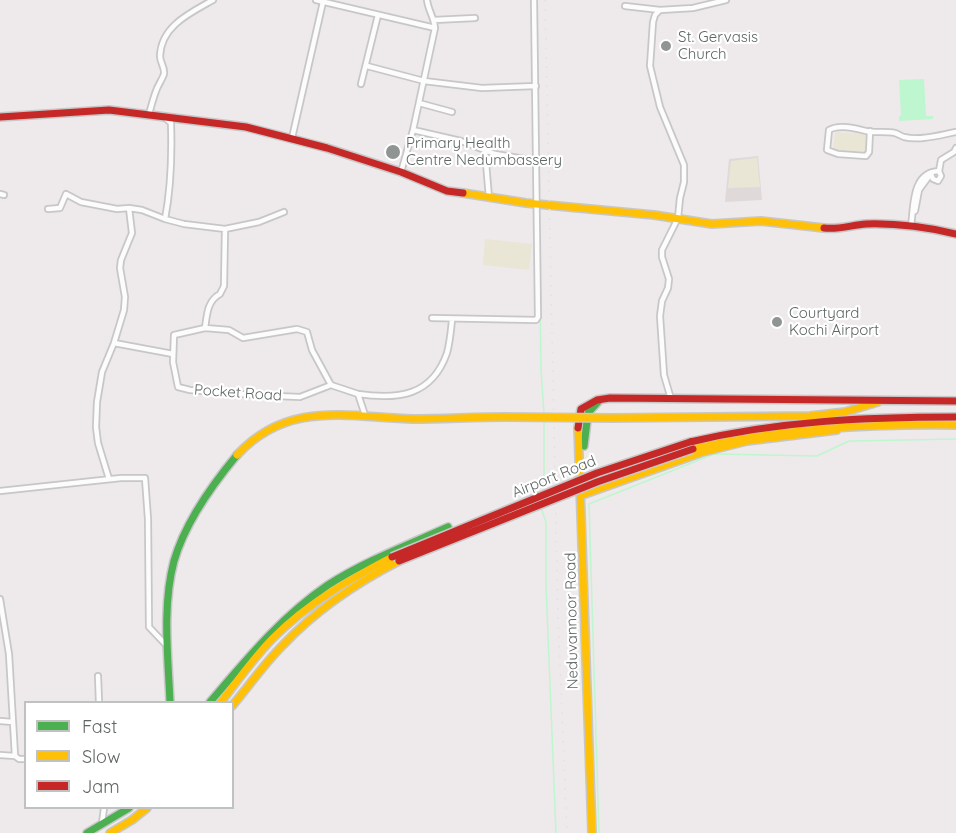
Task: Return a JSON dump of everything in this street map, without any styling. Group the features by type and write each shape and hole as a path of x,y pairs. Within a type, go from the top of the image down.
{"main road":[{"path":"0,117 109,110 246,126 402,172 447,190 536,204 678,218 712,224 762,221 833,229 864,224 911,226 956,234"},
{"path":"590,492 584,466 582,440 588,413 603,398 956,401"},
{"name":"Neduvannoor Road","path":"592,833 582,440 578,423 581,409 603,398"},
{"path":"170,701 170,592 174,562 184,537 228,464 255,437 269,428 284,422 307,418 365,415 402,418 800,417 862,409 880,401"},
{"name":"Airport Road","path":"222,701 282,630 319,599 368,569 597,482 693,449 759,433 819,425 850,418 956,417"},
{"name":"Airport Road","path":"819,425 956,424"},
{"path":"582,495 703,452 736,444 870,425"},
{"path":"211,701 262,641 314,595 349,573 448,526"},
{"name":"Airport Road","path":"234,703 271,657 328,604 396,559"},
{"path":"87,833 126,809"},
{"path":"110,833 132,820 145,809"}],"street":[{"path":"149,114 156,89 164,76 164,68 160,59 162,46 168,34 184,15 213,0"},
{"path":"316,0 435,28"},
{"path":"402,172 435,28 434,20 428,9 428,0"},
{"path":"432,318 537,320 534,0"},
{"path":"625,6 649,5 660,10 693,8 726,0"},
{"path":"292,138 323,2"},
{"path":"649,5 655,15"},
{"path":"660,10 655,15 650,66 660,107 684,165 684,182 678,218 662,250 669,279 660,316 664,375 671,399"},
{"path":"361,84 378,15"},
{"path":"434,20 475,18"},
{"path":"367,66 424,81 482,88 536,86"},
{"path":"419,103 452,112"},
{"path":"163,116 171,123 172,148 169,201 165,219"},
{"path":"870,131 869,152 866,156 838,154 827,150 831,129 850,128 897,133 906,137 943,136 956,132"},
{"path":"413,130 461,141 485,151 512,158 537,161"},
{"path":"931,174 933,179 938,181 941,176 939,171 941,160 956,149"},
{"path":"485,151 489,198"},
{"path":"911,226 916,188 924,177 939,171"},
{"path":"48,209 60,208 66,194 81,202 117,209 142,210 184,225 225,230 259,222 284,212"},
{"path":"109,479 98,443 97,411 102,372 124,310 125,297 120,268 132,233 129,208"},
{"path":"205,328 209,307 224,286 225,230"},
{"path":"114,343 172,354 174,334 205,328 229,330 243,338 297,329 307,332 312,350 331,385 358,394 394,396 410,394 425,385 437,371 447,353 452,320"},
{"name":"Pocket Road","path":"172,354 178,387 190,390 300,397 331,385"},
{"path":"358,394 365,415"},
{"path":"0,491 109,479 145,478 149,627 169,648"},
{"path":"0,599 4,611 9,654 15,756"},
{"path":"98,676 99,701"},
{"path":"0,722 13,722"},
{"path":"0,755 24,759"},
{"path":"102,825 104,809"}],"shaded area":[{"path":"924,79 926,116 933,116 933,119 899,121 901,115 899,80"},
{"path":"835,132 866,134 865,154 833,151"},
{"path":"758,156 762,200 725,202 729,159"},
{"path":"757,158 760,187 728,188 731,161"},
{"path":"485,239 532,244 529,270 483,265"}],"waterway":[{"path":"539,224 541,370 544,414"},
{"path":"542,492 544,486 544,419"},
{"path":"599,833 589,504 714,454 817,456 849,441 956,439"},
{"path":"541,508 546,522 546,585 556,833"}],"railway":[{"path":"545,0 558,618 567,833"}],"traffic: fast":[{"path":"584,446 588,413 598,402"},
{"path":"170,701 167,613 174,561 185,533 200,505 237,455"},
{"path":"211,701 265,640 311,597 357,568 448,527"},
{"path":"87,833 127,809"}],"traffic: slow":[{"path":"463,193 526,203 654,215 712,224 761,221 824,228"},
{"path":"611,418 810,416 845,412 878,402"},
{"path":"237,455 256,438 277,426 298,419 319,416 413,419 505,417"},
{"path":"505,417 611,418"},
{"path":"693,449 791,432 890,425 956,425"},
{"path":"578,428 592,833"},
{"path":"582,495 703,452 747,441 837,430"},
{"path":"222,701 260,652 301,613 330,593 392,557"},
{"path":"234,703 276,652 309,620 367,578 399,561"},
{"path":"110,833 146,809"}],"traffic: jam":[{"path":"0,117 109,110 246,127 327,148 401,172 447,191 463,193"},
{"path":"824,228 889,224 923,227 956,234"},
{"path":"578,428 581,409 597,400 610,398 956,401"},
{"path":"690,442 789,425 889,418 956,417"},
{"path":"392,557 597,473 690,442"},
{"path":"399,561 597,482 693,449"}],"place":[{"name":"St. Gervasis Church","path":"666,46"},
{"name":"Primary Health Centre Nedumbassery","path":"393,152"},
{"name":"Courtyard Kochi Airport","path":"777,322"}]}
